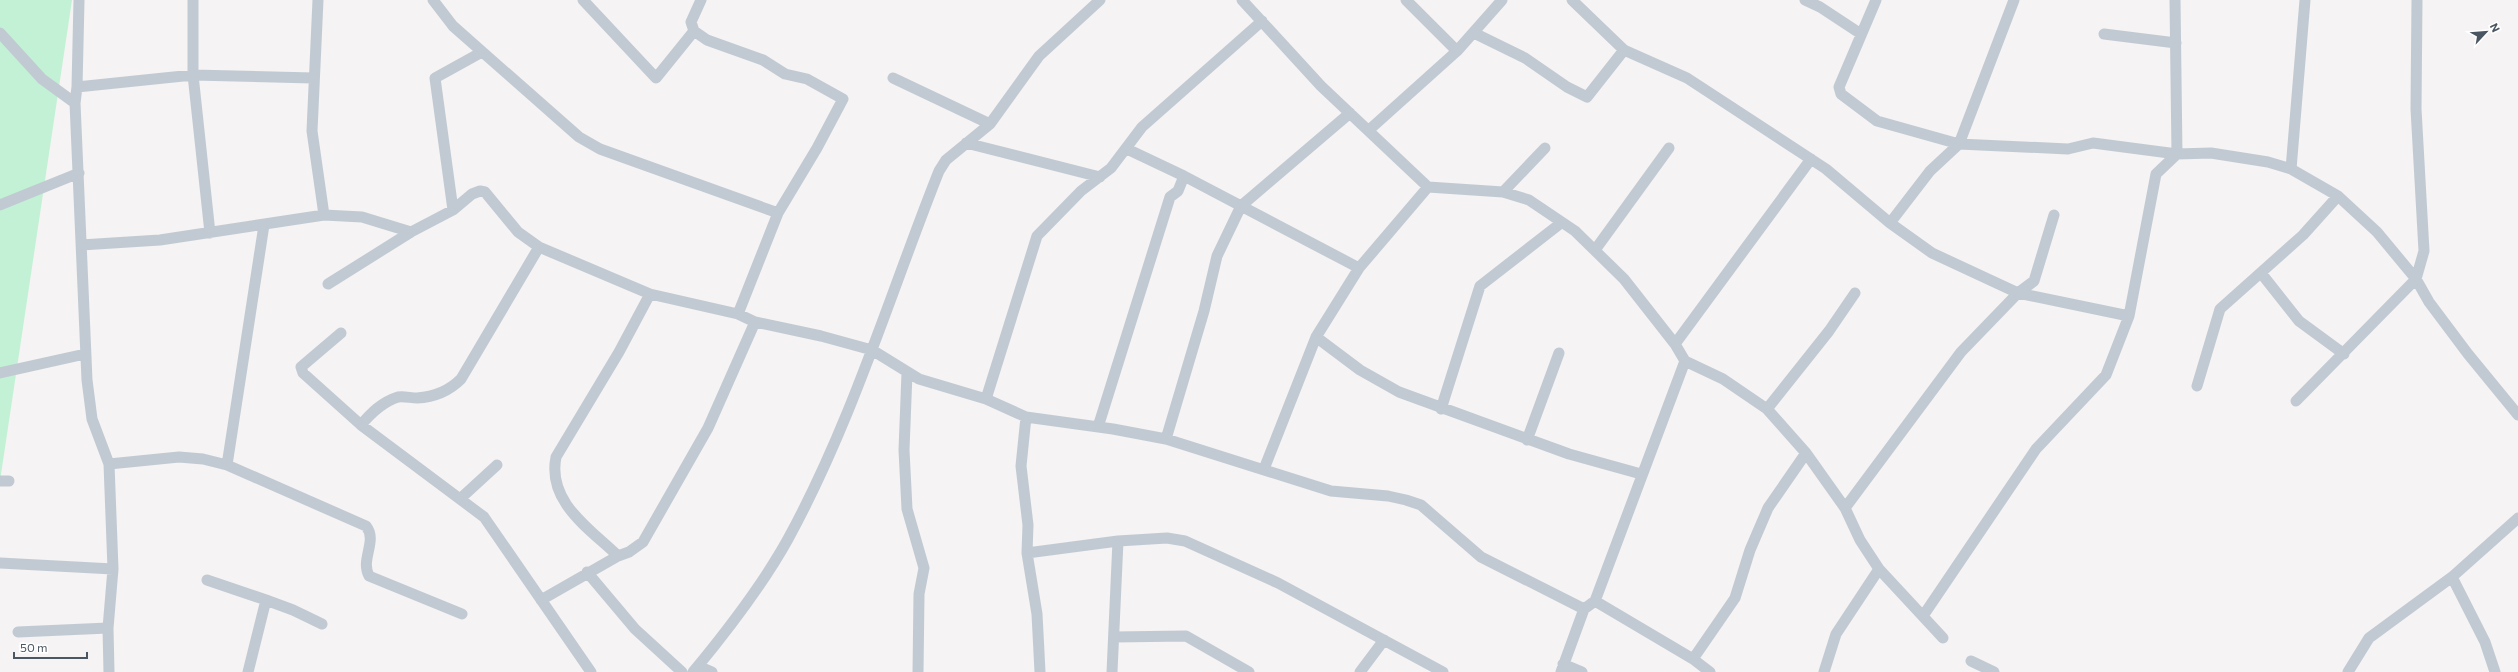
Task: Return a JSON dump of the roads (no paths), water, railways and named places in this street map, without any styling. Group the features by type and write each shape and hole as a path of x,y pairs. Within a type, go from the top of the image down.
{"street":[{"path":"79,0 77,87 75,103 79,173 84,354 92,419 109,464 113,569 108,628 110,672"},
{"path":"193,0 193,75 210,233"},
{"path":"318,0 313,78 312,131 324,216"},
{"path":"433,0 453,26 579,137 600,149 778,213"},
{"path":"583,0 656,78 694,31"},
{"path":"701,0 692,22 694,31 707,40 763,60 785,74 807,79 843,99 817,148 778,213 738,314"},
{"path":"712,672 696,669 748,598 787,540 827,462 872,350 908,248 939,171 946,160 990,124 1040,56 1100,0"},
{"path":"1242,0 1321,86 1428,187 1503,192 1528,200 1575,231 1624,279 1675,344 1685,361 1723,379 1767,409 1806,453 1845,508 1860,540 1879,569 1943,638"},
{"path":"1406,0 1457,51"},
{"path":"1369,130 1457,51 1502,0"},
{"path":"1572,0 1624,50 1687,78 1811,159 1826,169 1890,223 1932,253 2018,293 2129,316"},
{"path":"1805,0 1820,7 1861,34"},
{"path":"1876,0 1840,81 1839,87 1841,94 1877,121 1959,144 2068,149 2093,143 2177,154 2211,153 2268,162 2291,169 2338,196 2377,232 2416,279 2429,302 2468,354 2518,415"},
{"path":"1890,223 1930,171 1959,144 2014,0"},
{"path":"1923,616 2036,449 2106,375 2129,316 2156,174 2177,154 2175,0"},
{"path":"2291,169 2305,0"},
{"path":"2296,401 2344,354 2416,279 2424,251 2416,109 2417,0"},
{"path":"986,399 1037,236 1081,191 1100,178 1127,149 1142,127 1262,20"},
{"path":"0,33 42,80 75,103"},
{"path":"1474,33 1525,58 1567,87 1587,97 1624,50"},
{"path":"2104,34 2176,43"},
{"path":"453,210 435,78 482,52"},
{"path":"77,87 193,75 313,78"},
{"path":"893,78 990,124"},
{"path":"1166,439 1204,311 1217,256 1241,206 1350,113"},
{"path":"966,143 1100,178"},
{"path":"1503,192 1545,148"},
{"path":"1595,250 1669,148"},
{"path":"1127,149 1184,176 1359,268"},
{"path":"1675,344 1811,159"},
{"path":"0,205 79,173"},
{"path":"1098,427 1170,197 1178,191 1184,176"},
{"path":"1264,469 1316,337 1359,268 1428,187"},
{"path":"328,284 411,232 453,210 472,194 480,191 486,192 518,232 539,247 650,294 738,314 755,322 822,336 872,350 919,379 986,399 1026,417 1098,427 1166,439 1331,491 1388,496 1421,505 1481,557 1584,609"},
{"path":"2197,386 2220,309 2303,235 2338,196"},
{"path":"1845,508 1962,352 2018,293 2034,281 2054,214"},
{"path":"81,245 160,240 264,226 324,216 362,217 411,232"},
{"path":"1441,409 1480,286 1561,223"},
{"path":"227,465 264,226"},
{"path":"361,425 380,405 399,397 417,398 435,395 450,389 461,379 539,247"},
{"path":"2261,273 2299,322 2344,354"},
{"path":"1767,409 1829,332 1855,293"},
{"path":"618,556 563,502 555,484 553,471 556,457 619,352 650,294"},
{"path":"541,600 587,572 629,552 643,542 708,428 755,322"},
{"path":"341,333 301,367 306,377 361,425 461,498 491,526 591,672"},
{"path":"1316,337 1380,382 1441,409 1569,454 1641,474"},
{"path":"1527,440 1560,353"},
{"path":"0,373 84,354"},
{"path":"1582,672 1562,668 1584,609 1595,601 1641,474 1685,361"},
{"path":"907,373 904,450 907,509 924,568 919,594 918,672"},
{"path":"1026,417 1021,466 1028,525 1027,553 1037,614 1040,672"},
{"path":"1693,658 1734,598 1750,550 1768,508 1806,453"},
{"path":"109,464 192,457 227,465 366,526 371,535 366,562 369,576 462,614"},
{"path":"461,498 496,466"},
{"path":"2348,672 2369,638 2452,577 2518,518"},
{"path":"1027,553 1118,541 1167,538 1199,546 1278,583 1443,672"},
{"path":"1112,672 1118,541"},
{"path":"0,563 113,569"},
{"path":"1824,672 1836,634 1879,569"},
{"path":"587,572 635,629 682,672"},
{"path":"2452,577 2485,642 2495,672"},
{"path":"207,580 293,610 322,624"},
{"path":"248,672 266,600"},
{"path":"1595,601 1693,658 1710,672"},
{"path":"18,632 108,628"},
{"path":"1114,637 1186,636 1249,672"},
{"path":"1360,672 1384,640"},
{"path":"1971,661 1994,672"}]}
